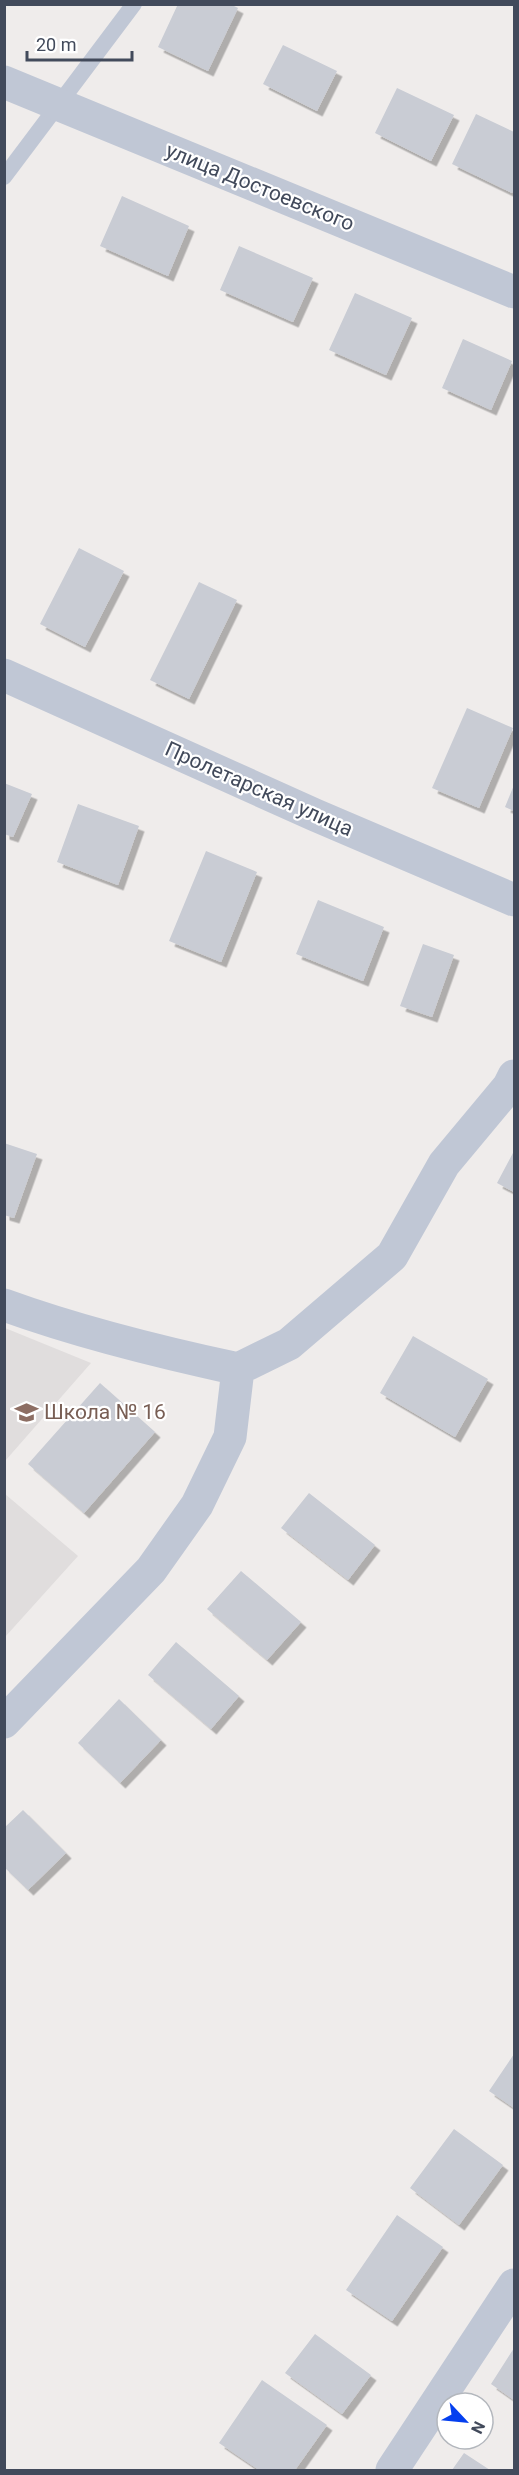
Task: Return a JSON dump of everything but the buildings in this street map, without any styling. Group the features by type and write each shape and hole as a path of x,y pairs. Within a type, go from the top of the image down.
{"street":[{"name":"улица Достоевского","path":"4,82 514,292"},
{"name":"Пролетарская улица","path":"4,675 315,815 514,900"},
{"path":"4,1305 48,1321 137,1347 238,1369 289,1344 392,1256 444,1164 509,1086 514,1076"},
{"path":"4,1722 151,1570 197,1505 230,1437 238,1369"},
{"path":"392,2470 514,2285"}],"lane":[{"path":"4,177 134,4"}],"shaded area":[{"name":"Школа № 16","path":"5,1328 91,1363 5,1461"},
{"path":"5,1494 78,1556 5,1637"}],"place":[{"name":"Школа № 16","path":"26,1412"}]}
